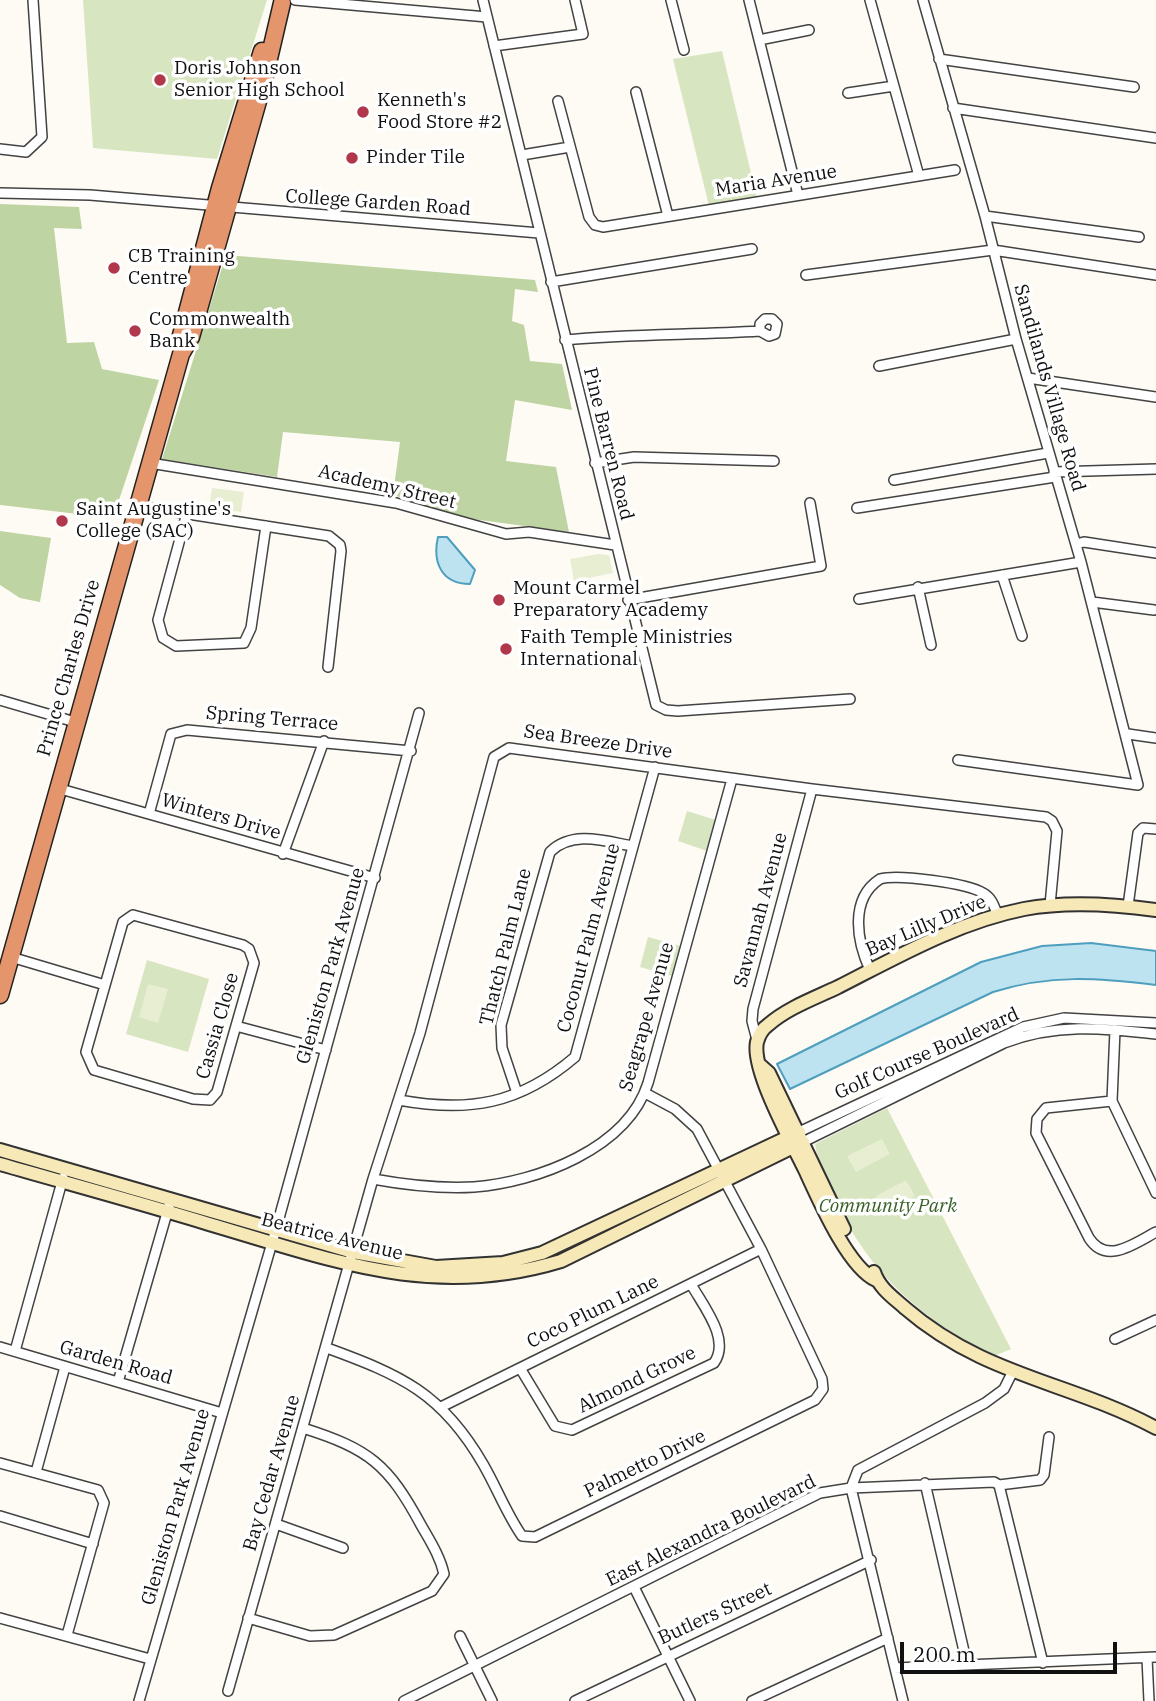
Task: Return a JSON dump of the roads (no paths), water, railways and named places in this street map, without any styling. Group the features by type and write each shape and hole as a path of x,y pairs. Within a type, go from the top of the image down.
{"highway":[{"name":"Prince Charles Drive","path":"0,995 181,354 191,337 221,208 286,1"}],"main road":[{"name":"Bay Lilly Drive","path":"757,1040 765,1027 780,1016 870,971 998,915 1050,905 1128,906 1156,910"},
{"path":"757,1040 761,1077 796,1139 835,1229 860,1266 889,1294 944,1339 1012,1373 1125,1412 1156,1428"},
{"name":"Beatrice Avenue","path":"0,1150 65,1168 169,1205 351,1258 436,1267 503,1263 565,1245 796,1139"},
{"name":"Beatrice Avenue","path":"0,1164 62,1182 169,1205"}],"street":[{"path":"0,149 26,152 42,137 33,0"},
{"name":"Pine Barren Road","path":"483,0 628,600 656,705 666,710 850,699"},
{"path":"494,46 583,34 575,0"},
{"path":"671,0 684,50"},
{"path":"749,0 798,195"},
{"path":"870,0 919,176"},
{"name":"Sandilands Village Road","path":"923,0 985,216 1048,453 1092,601 1128,734 1138,785 958,760"},
{"path":"286,1 487,17"},
{"path":"759,40 809,30"},
{"path":"939,59 1135,87"},
{"path":"848,93 894,86"},
{"path":"636,92 668,216"},
{"path":"522,155 570,147 558,101"},
{"path":"953,108 1156,138"},
{"name":"Maria Avenue","path":"570,147 589,217 595,225 603,227 955,170"},
{"name":"College Garden Road","path":"0,193 90,195 539,233"},
{"path":"985,216 1139,237"},
{"path":"551,282 752,249"},
{"path":"806,275 993,250 1156,275"},
{"path":"565,340 633,334 663,336 760,331"},
{"path":"879,366 1016,339"},
{"path":"1028,378 1156,397"},
{"path":"894,480 1048,453"},
{"path":"595,463 634,457 774,461"},
{"name":"Academy Street","path":"150,463 396,503 506,534 529,533 615,545"},
{"path":"857,508 1054,474 1156,469"},
{"path":"628,600 821,566 810,503"},
{"path":"137,506 329,536 340,545 328,667"},
{"path":"187,513 158,620 163,638 176,646 244,643 251,628 266,526"},
{"path":"1076,544 1084,542 1156,553"},
{"path":"859,599 918,587 1081,562"},
{"path":"1002,575 1022,636"},
{"path":"918,587 931,645"},
{"path":"1092,601 1154,610"},
{"path":"0,700 75,722"},
{"name":"Gleniston Park Avenue","path":"139,1701 274,1236 411,751 419,713"},
{"name":"Spring Terrace","path":"149,814 170,734 187,730 411,751"},
{"path":"1128,734 1156,738"},
{"path":"283,854 324,741"},
{"name":"Sea Breeze Drive","path":"351,1258 399,1100 494,757 509,748 732,779 1048,817 1057,831 1050,905"},
{"name":"Coconut Palm Avenue","path":"399,1100 439,1107 469,1105 517,1093 547,1081 575,1057 655,767"},
{"name":"Seagrape Avenue","path":"373,1179 449,1188 497,1184 522,1178 566,1161 609,1137 629,1121 645,1093 732,779"},
{"name":"Winters Drive","path":"57,788 375,878"},
{"name":"Savannah Avenue","path":"757,1040 752,1021 753,1009 811,789"},
{"path":"1128,906 1138,833 1143,828 1156,829"},
{"name":"Thatch Palm Lane","path":"517,1093 502,1048 501,1025 550,852 559,844 570,840 599,840 632,846"},
{"path":"870,971 862,951 858,922 865,895 880,879 896,878 975,889 991,900 998,915"},
{"name":"Cassia Close","path":"132,915 243,945 249,949 254,963 236,1026 217,1092 210,1100 193,1099 94,1070 86,1052 122,922 132,915"},
{"path":"10,957 105,985"},
{"name":"Golf Course Boulevard","path":"796,1139 1023,1027 1064,1018 1156,1023"},
{"path":"236,1026 326,1049"},
{"name":"Golf Course Boulevard","path":"796,1139 1031,1032 1073,1026 1156,1034"},
{"path":"1115,1030 1112,1101 1156,1193"},
{"name":"Palmetto Drive","path":"327,1348 383,1369 422,1391 441,1407 469,1441 522,1536 535,1537 815,1401 823,1390 822,1379 761,1249 722,1175 693,1123 675,1109 645,1093"},
{"path":"1112,1101 1046,1108 1037,1119 1036,1133 1089,1238 1097,1248 1103,1252 1115,1252 1156,1232"},
{"path":"15,1351 65,1168"},
{"path":"118,1382 169,1205"},
{"name":"Coco Plum Lane","path":"441,1407 761,1249"},
{"name":"Bay Cedar Avenue","path":"228,1691 351,1258"},
{"name":"Almond Grove","path":"520,1368 555,1426 572,1430 714,1363 720,1354 720,1340 691,1284"},
{"path":"1115,1339 1156,1320"},
{"name":"Garden Road","path":"0,1347 222,1413"},
{"path":"36,1472 65,1367"},
{"path":"903,1701 871,1560 851,1488 858,1470 985,1403 1004,1389 1012,1373"},
{"path":"248,1618 310,1636 334,1635 432,1591 444,1574 434,1548 405,1494 383,1466 355,1446 303,1428"},
{"name":"East Alexandra Boulevard","path":"404,1701 476,1668 820,1493 925,1483 994,1482 999,1485 1040,1480 1044,1475 1049,1437"},
{"path":"0,1463 98,1490 103,1496 104,1503 66,1635"},
{"path":"925,1483 967,1664"},
{"path":"999,1485 1043,1663"},
{"path":"0,1516 93,1544"},
{"path":"276,1524 343,1548"},
{"name":"Butlers Street","path":"575,1701 871,1560"},
{"path":"634,1587 690,1701"},
{"path":"0,1618 150,1660"},
{"path":"460,1636 492,1701"},
{"path":"752,1701 888,1638"},
{"path":"895,1668 1151,1658 1149,1701"}],"water":[{"path":"438,537 447,537 475,570 470,584 452,580 441,570 437,555"},
{"path":"1091,943 1156,951 1156,985 1074,979 1014,986 993,992 790,1089 777,1064 981,962 1042,946"}],"place":[{"name":"Doris Johnson Senior High School","path":"160,80"},
{"name":"Kenneth's Food Store #2","path":"363,112"},
{"name":"Pinder Tile","path":"352,158"},
{"name":"CB Training Centre","path":"114,268"},
{"name":"Commonwealth Bank","path":"135,331"},
{"name":"Saint Augustine's College (SAC)","path":"62,521"},
{"name":"Mount Carmel Preparatory Academy","path":"499,600"},
{"name":"Faith Temple Ministries International","path":"506,649"}],"park label":[{"name":"Community Park","path":"888,1207"}]}
